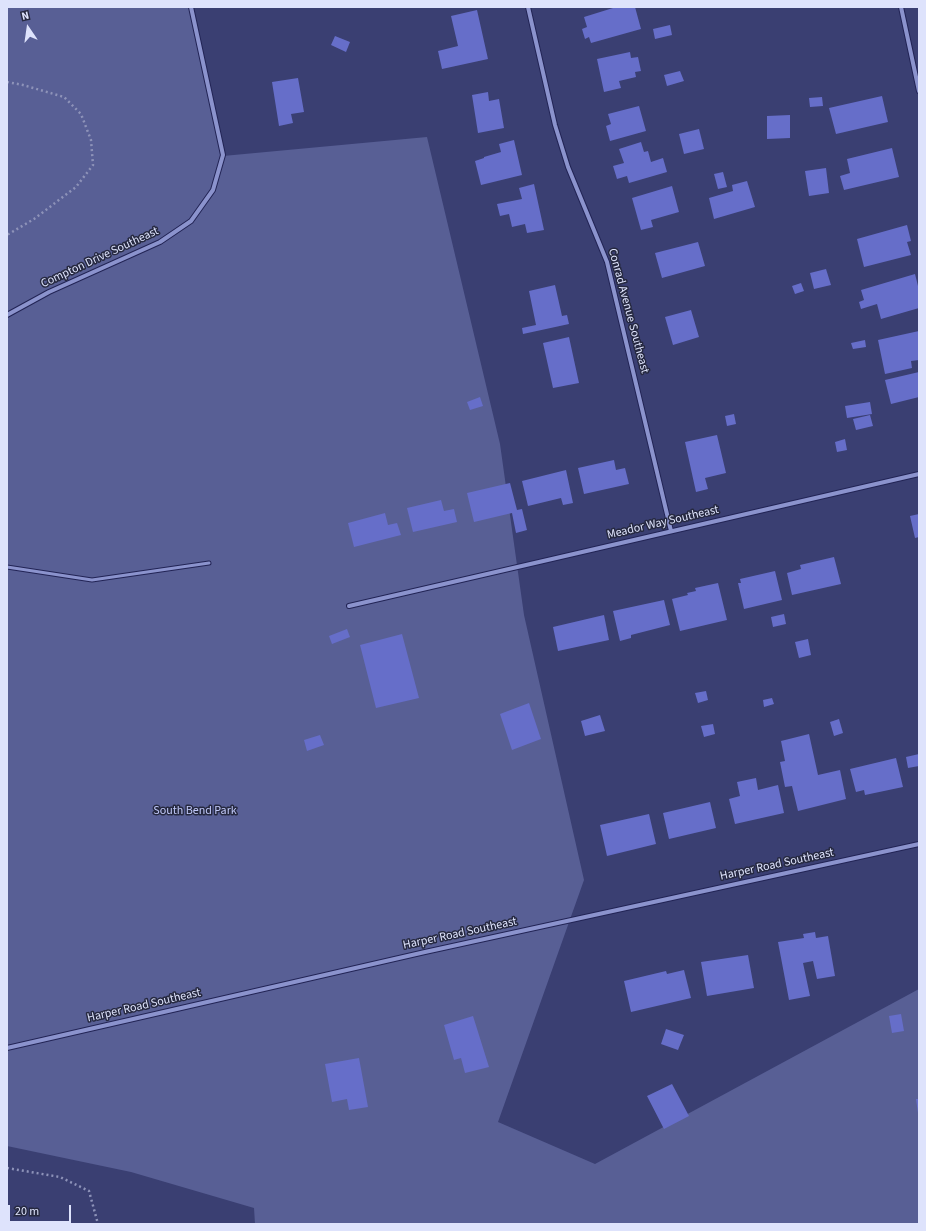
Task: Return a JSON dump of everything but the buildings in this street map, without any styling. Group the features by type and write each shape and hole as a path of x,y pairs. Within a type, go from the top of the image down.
{"street":[{"name":"Compton Drive Southeast","path":"7,315 48,292 160,242 191,221 213,190 223,155 191,7"},
{"name":"Conrad Avenue Southeast","path":"528,7 554,125 565,160 607,262 671,531"},
{"path":"901,7 919,91"},
{"name":"Meador Way Southeast","path":"349,606 919,474"},
{"name":"Harper Road Southeast","path":"7,1048 425,952 919,844"}],"lane":[{"path":"7,566 92,580 209,563"}],"path":[{"path":"7,82 64,97 81,114 91,140 93,165 76,187 34,219 7,235"},
{"path":"7,1168 60,1177 89,1191 98,1224"}],"green space":[{"name":"South Bend Park","path":"7,7 191,7 223,156 427,137 500,444 524,615 584,880 498,1122 595,1164 919,989 919,1224 255,1224 254,1208 131,1172 7,1146"}]}
